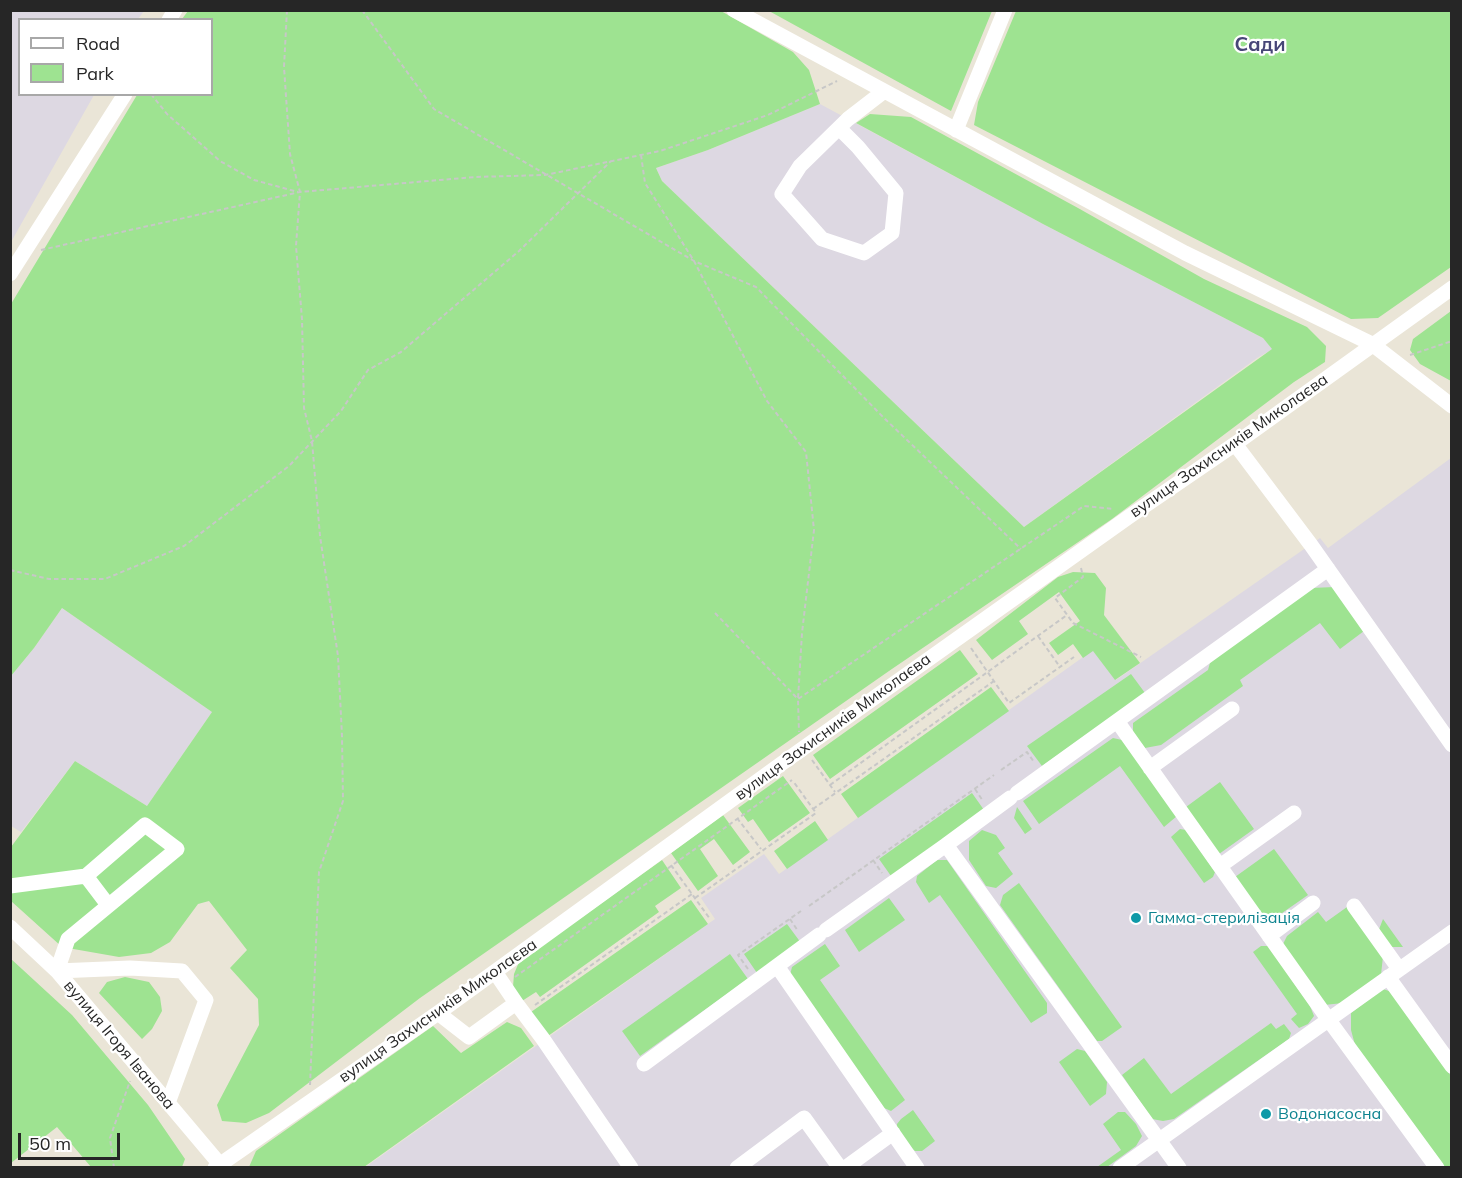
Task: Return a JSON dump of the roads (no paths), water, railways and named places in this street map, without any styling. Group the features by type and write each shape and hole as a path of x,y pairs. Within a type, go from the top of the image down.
{"street":[{"path":"734,10 1185,253 1372,344 1452,406"},
{"path":"956,130 1005,10"},
{"path":"839,128 858,147 896,194 892,232 864,253 822,239 782,194 800,166 839,128 883,92"},
{"path":"10,274 124,96"},
{"name":"вулиця Захисників Миколаєва","path":"219,1166 495,972 781,764 1452,288"},
{"path":"1235,444 1328,569 1452,745"},
{"path":"644,1064 822,932 1328,569"},
{"path":"1150,768 1232,709"},
{"path":"1117,721 1328,1019 1437,1167"},
{"path":"1220,866 1294,813"},
{"path":"10,886 86,876 145,825 177,849 68,939 57,971 130,968 182,971 206,1000 168,1102"},
{"path":"946,845 1179,1167"},
{"path":"86,876 108,905"},
{"path":"1269,936 1313,903"},
{"path":"1354,906 1452,1066"},
{"name":"вулиця Ігоря Іванова","path":"10,927 57,971 219,1166"},
{"path":"1120,1167 1452,932"},
{"path":"777,966 917,1167"},
{"path":"495,972 631,1167"},
{"path":"438,1012 469,1037 519,1008"},
{"path":"737,1167 804,1118 840,1167"},
{"path":"845,1167 893,1133"}],"place":[{"name":"Гамма-стерилізація","path":"1136,918"},
{"name":"Водонасосна","path":"1266,1114"}],"district":[{"name":"Сади","path":"1260,45"}]}
